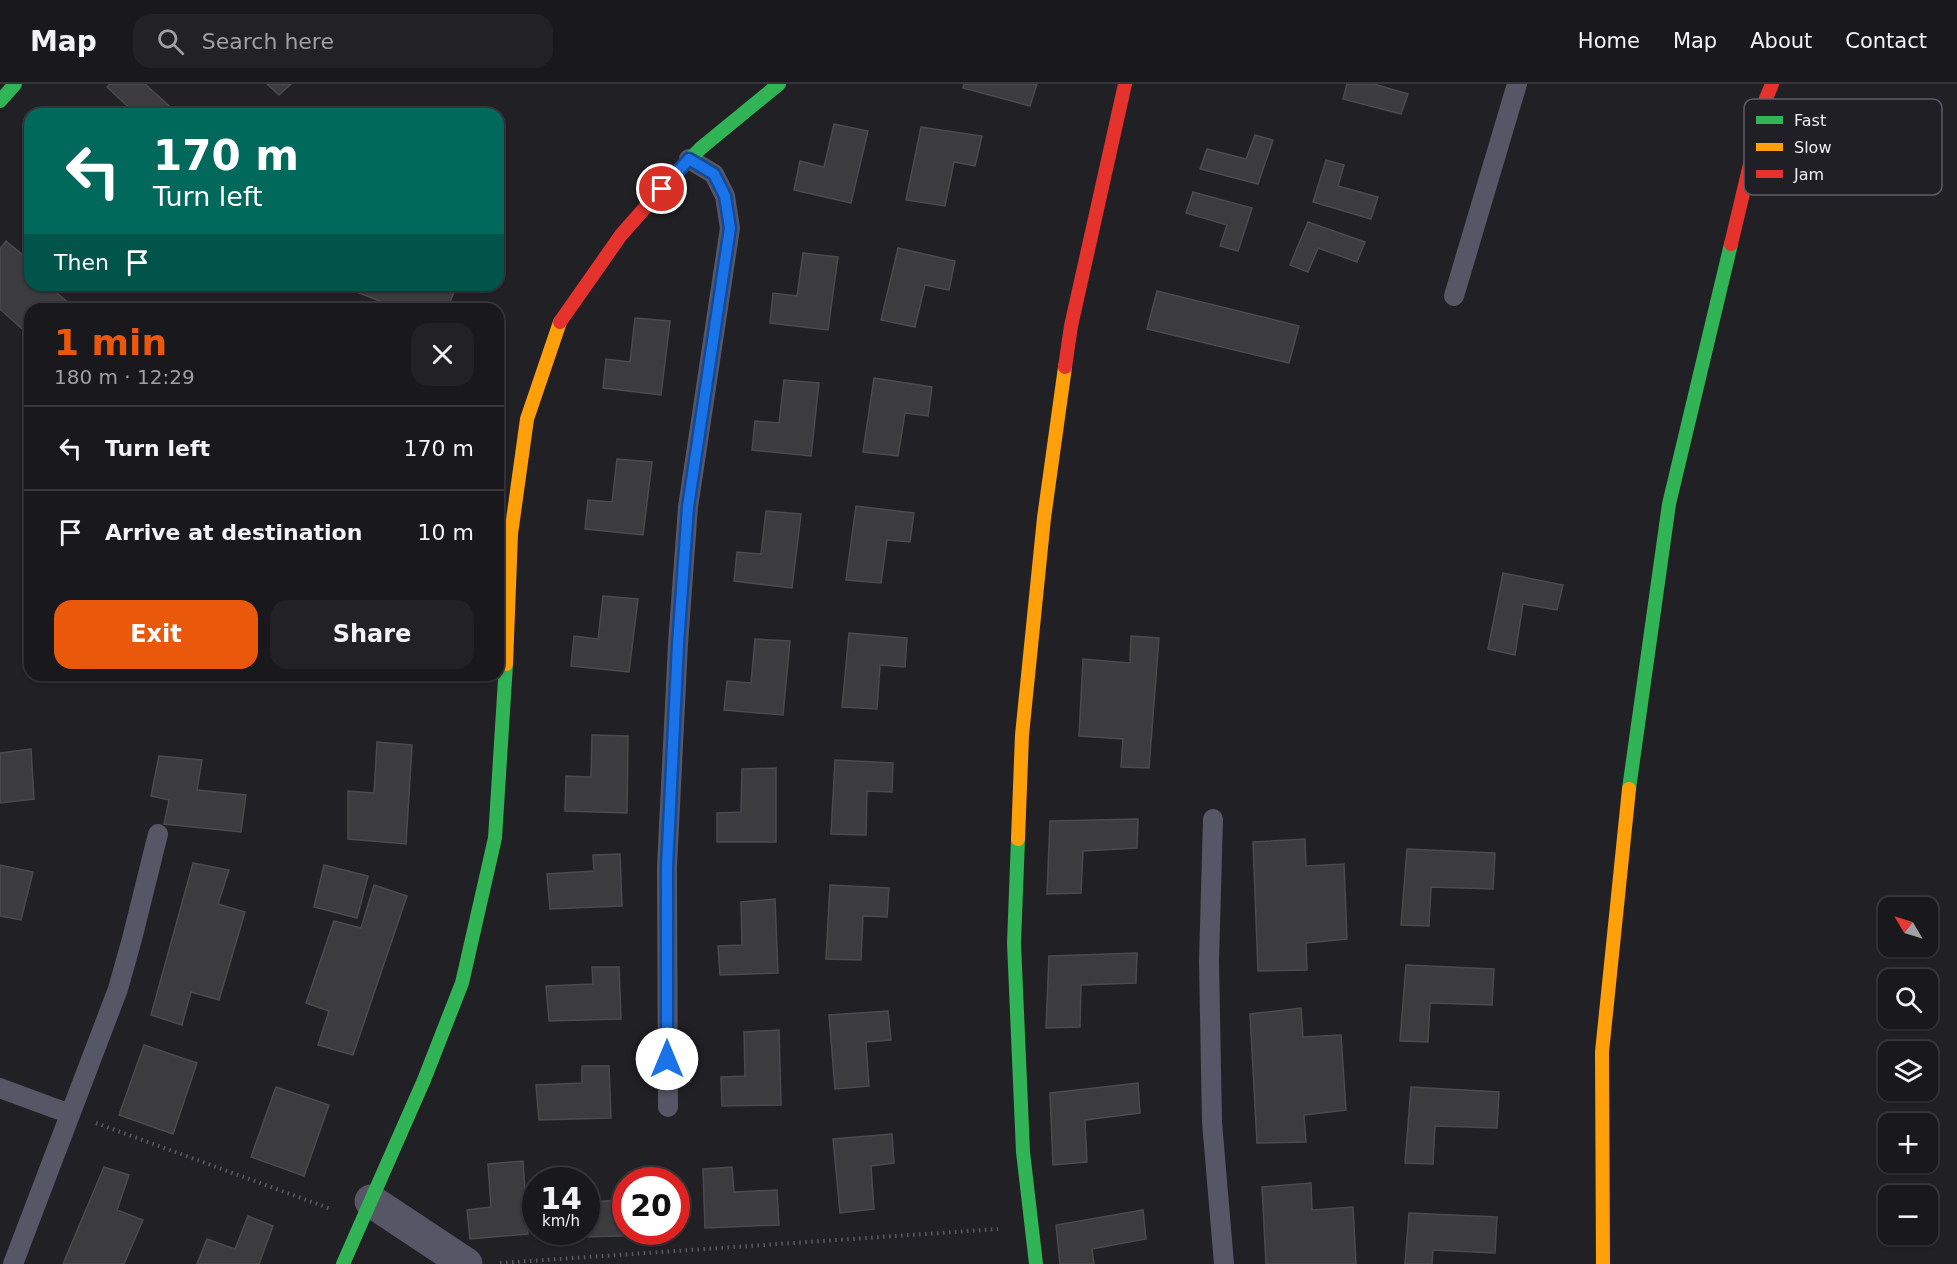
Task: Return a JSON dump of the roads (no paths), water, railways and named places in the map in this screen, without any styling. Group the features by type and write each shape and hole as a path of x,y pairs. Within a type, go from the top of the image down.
{"street":[{"path":"0,101 15,84"},
{"path":"343,1264 424,1080 462,983 495,838 504,708 511,534 527,419 559,324 621,235 689,159 778,84"},
{"path":"1036,1264 1023,1152 1014,943 1023,735 1044,518 1071,326 1125,84"},
{"path":"1765,99 1772,84"},
{"path":"1603,1264 1602,1052 1631,767 1669,504 1744,188"},
{"path":"366,1211 466,1264"}],"lane":[{"path":"1454,296 1517,84"},
{"path":"668,1107 667,867 678,644 688,507 730,228 725,196 714,174 689,159"},
{"path":"1213,819 1209,961 1211,1099 1224,1264"},
{"path":"13,1264 117,989 158,834"},
{"path":"0,1088 70,1114"}]}
